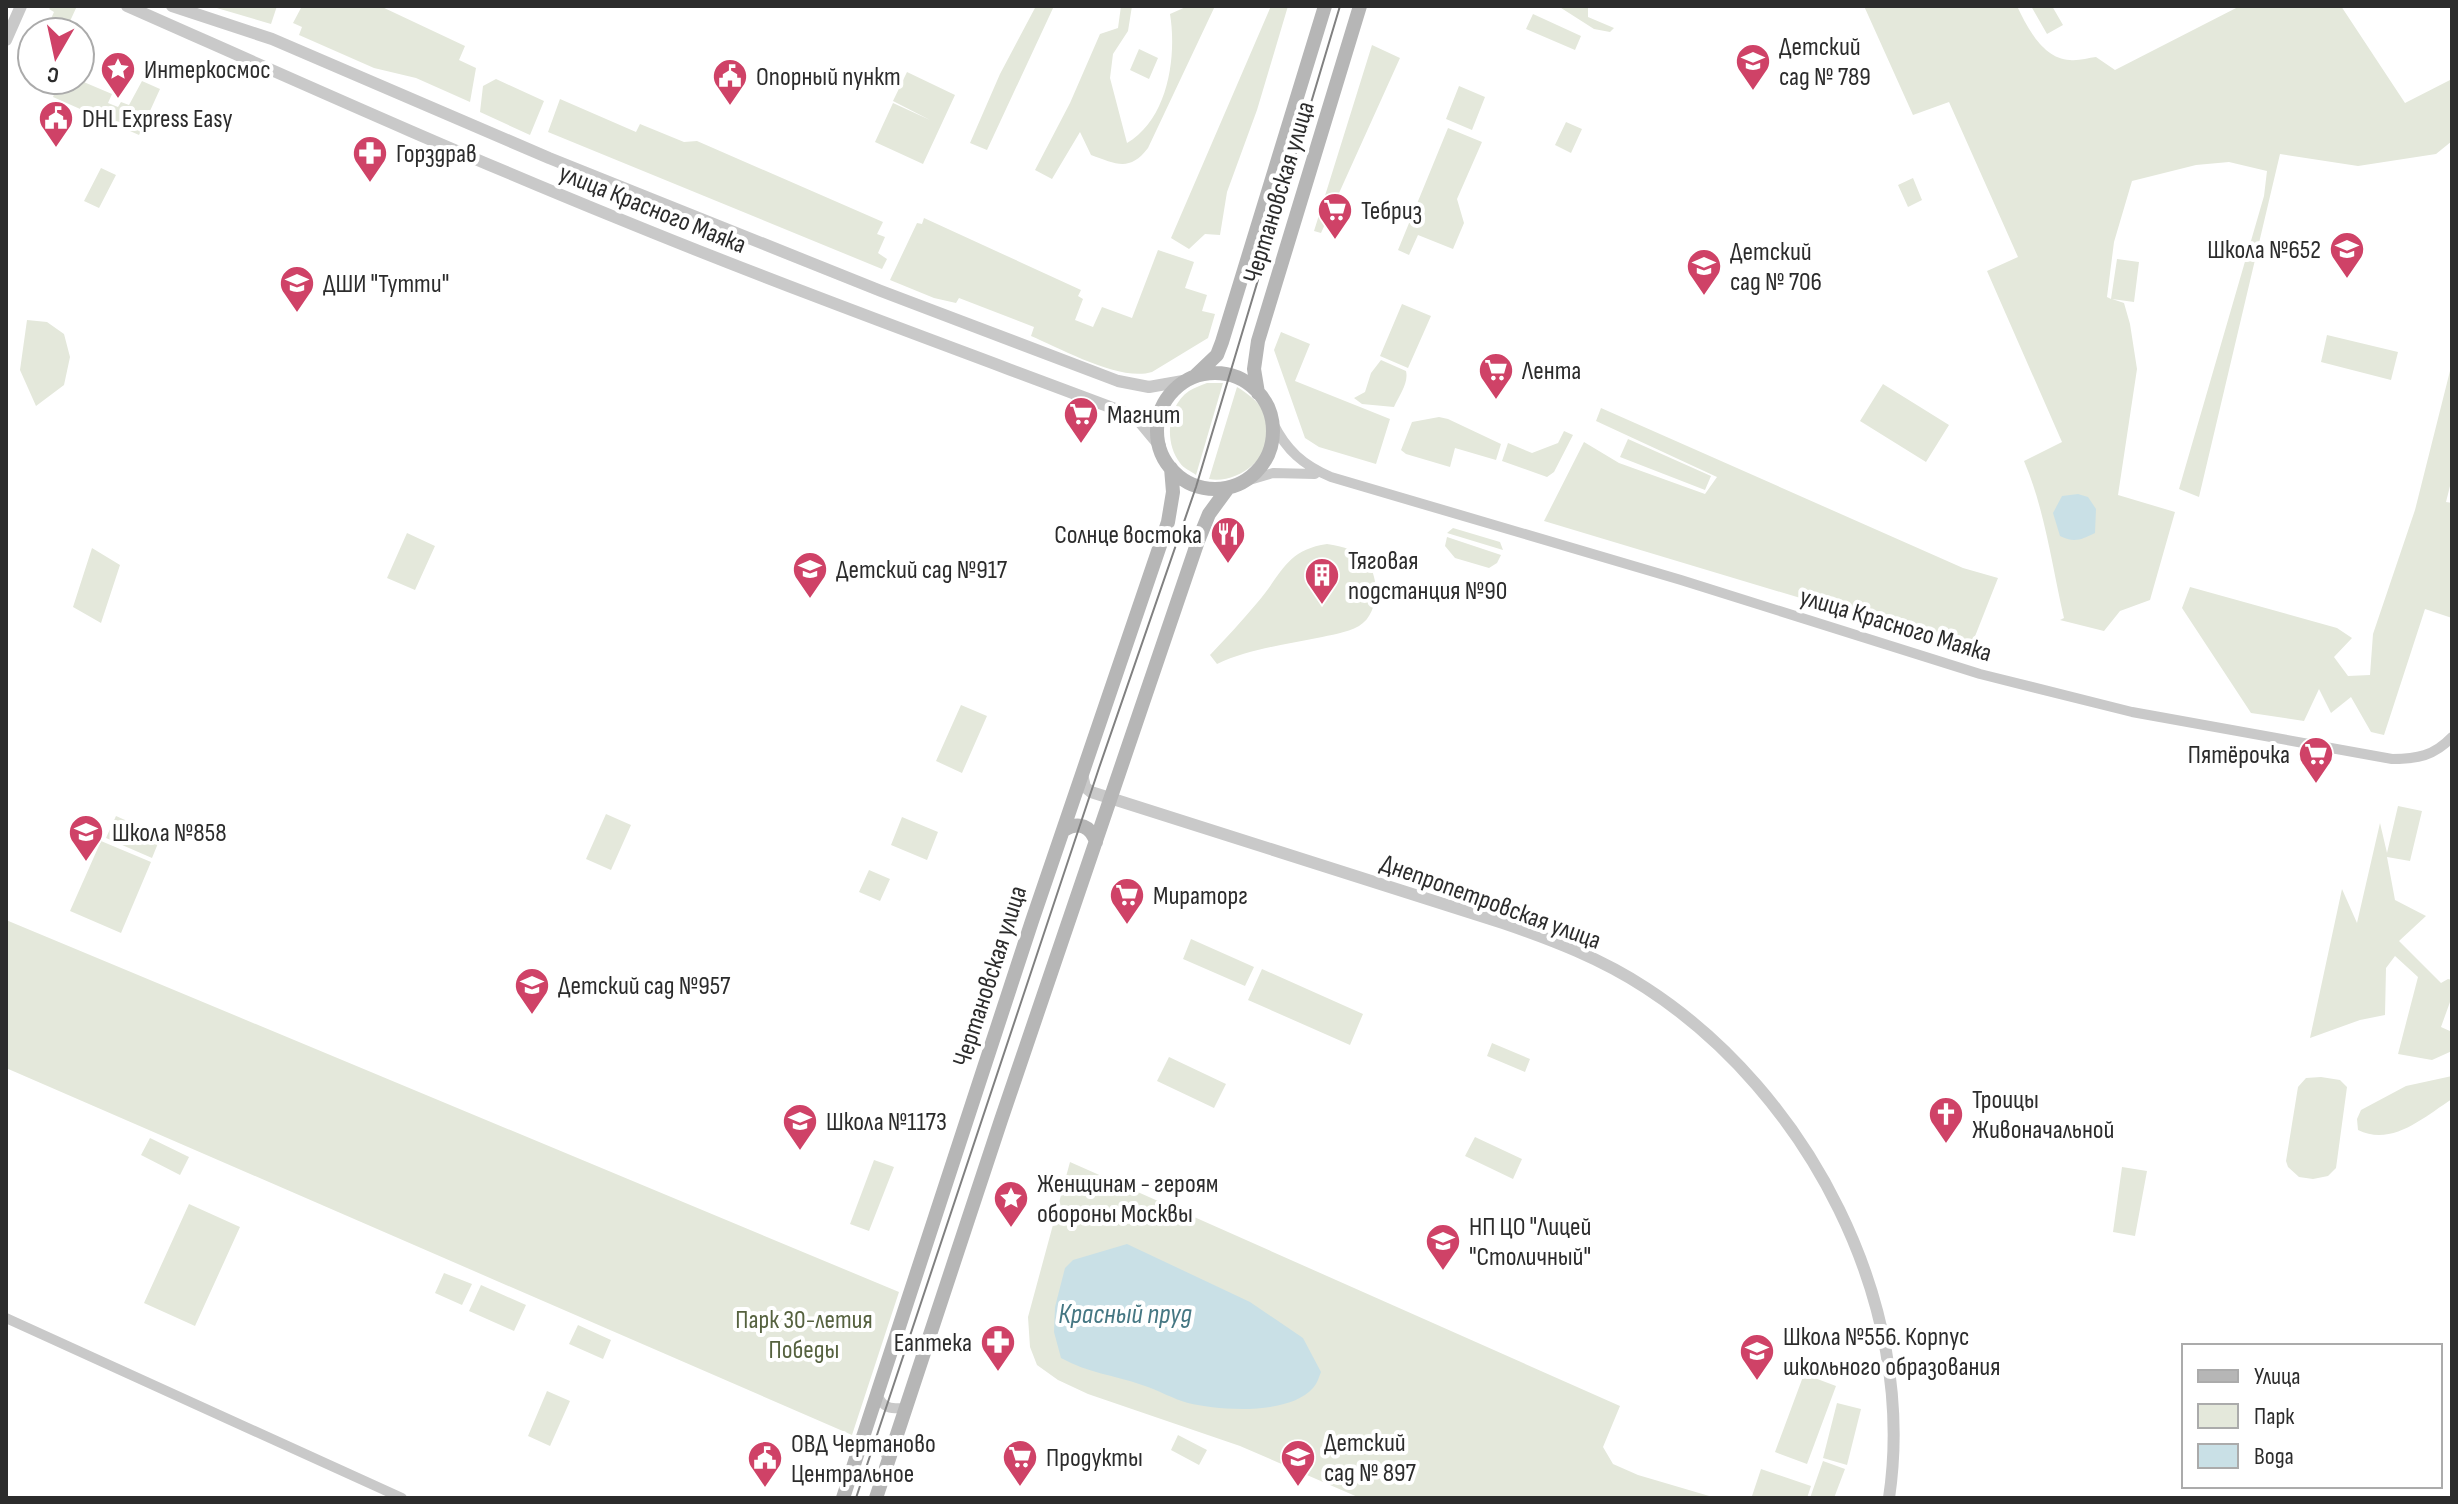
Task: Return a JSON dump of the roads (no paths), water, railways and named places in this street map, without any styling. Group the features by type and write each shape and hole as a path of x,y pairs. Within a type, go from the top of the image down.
{"main road":[{"name":"Чертановская улица","path":"843,1498 1168,522 1173,492 1171,468 1160,446 1158,432 1164,406 1171,393 1217,355 1325,6"},
{"name":"Чертановская улица","path":"1273,423 1258,393 1254,369 1258,341 1360,6"},
{"path":"1190,378 1209,373 1230,375 1243,380 1258,393"},
{"path":"1171,468 1196,487 1228,488 1246,481 1259,470 1268,456 1273,440 1273,423"},
{"path":"876,1498 1201,532 1214,506 1228,488"},
{"path":"1064,830 1071,825 1087,827 1096,842"}],"street":[{"path":"6,40 21,6"},
{"name":"улица Красного Маяка","path":"127,6 621,220 864,317 1126,413 1140,422 1160,446"},
{"name":"улица Красного Маяка","path":"172,6 272,39 687,213 1118,381 1149,387 1190,378"},
{"name":"улица Красного Маяка","path":"1273,423 1293,454 1331,477"},
{"name":"улица Красного Маяка","path":"1246,481 1273,473 1299,472 1331,477 1681,580 1980,674 2132,712 2392,759 2415,759 2436,752 2452,737"},
{"name":"Днепропетровская улица","path":"1082,774 1085,787 1091,792 1503,923 1570,948 1646,987 1726,1052 1763,1089 1801,1141 1831,1192 1859,1258 1882,1333 1891,1388 1894,1444 1889,1498"},
{"path":"6,1318 402,1498"},
{"path":"877,1394 880,1403 886,1407 906,1408"},
{"path":"859,1448 869,1443 881,1445 888,1459"}],"water":[{"path":"2078,494 2088,497 2096,509 2095,533 2074,540 2060,536 2053,513 2062,496"},
{"name":"Красный пруд","path":"1127,1244 1250,1302 1303,1338 1321,1372 1314,1386 1302,1397 1272,1407 1218,1408 1182,1401 1061,1358 1054,1332 1055,1307 1065,1268 1073,1260"}],"tram line":[{"path":"856,1498 1196,487 1340,6"}],"place":[{"name":"Детский сад № 789","path":"1753,92"},
{"name":"Интеркосмос","path":"118,100"},
{"name":"Опорный пункт","path":"730,107"},
{"name":"DHL Express Easy","path":"56,149"},
{"name":"Горздрав","path":"370,184"},
{"name":"Тебриз","path":"1335,241"},
{"name":"Школа №652","path":"2347,280"},
{"name":"Детский сад № 706","path":"1704,297"},
{"name":"ДШИ \"Тутти\"","path":"297,314"},
{"name":"Лента","path":"1496,401"},
{"name":"Магнит","path":"1081,445"},
{"name":"Солнце востока","path":"1228,565"},
{"name":"Детский сад №917","path":"810,600"},
{"name":"Тяговая подстанция №90","path":"1322,606"},
{"name":"Пятёрочка","path":"2316,785"},
{"name":"Школа №858","path":"86,863"},
{"name":"Мираторг","path":"1127,926"},
{"name":"Детский сад №957","path":"532,1016"},
{"name":"Троицы Живоначальной","path":"1946,1145"},
{"name":"Школа №1173","path":"800,1152"},
{"name":"Женщинам - героям обороны Москвы","path":"1011,1229"},
{"name":"НП ЦО \"Лицей \"Столичный\"","path":"1443,1272"},
{"name":"Еаптека","path":"998,1373"},
{"name":"Школа №556. Корпус школьного образования","path":"1757,1382"},
{"name":"Продукты","path":"1020,1488"},
{"name":"Детский сад № 897","path":"1298,1488"},
{"name":"ОВД Чертаново Центральное","path":"765,1489"}],"park label":[{"name":"Парк 30-летия Победы","path":"804,1334"}]}
